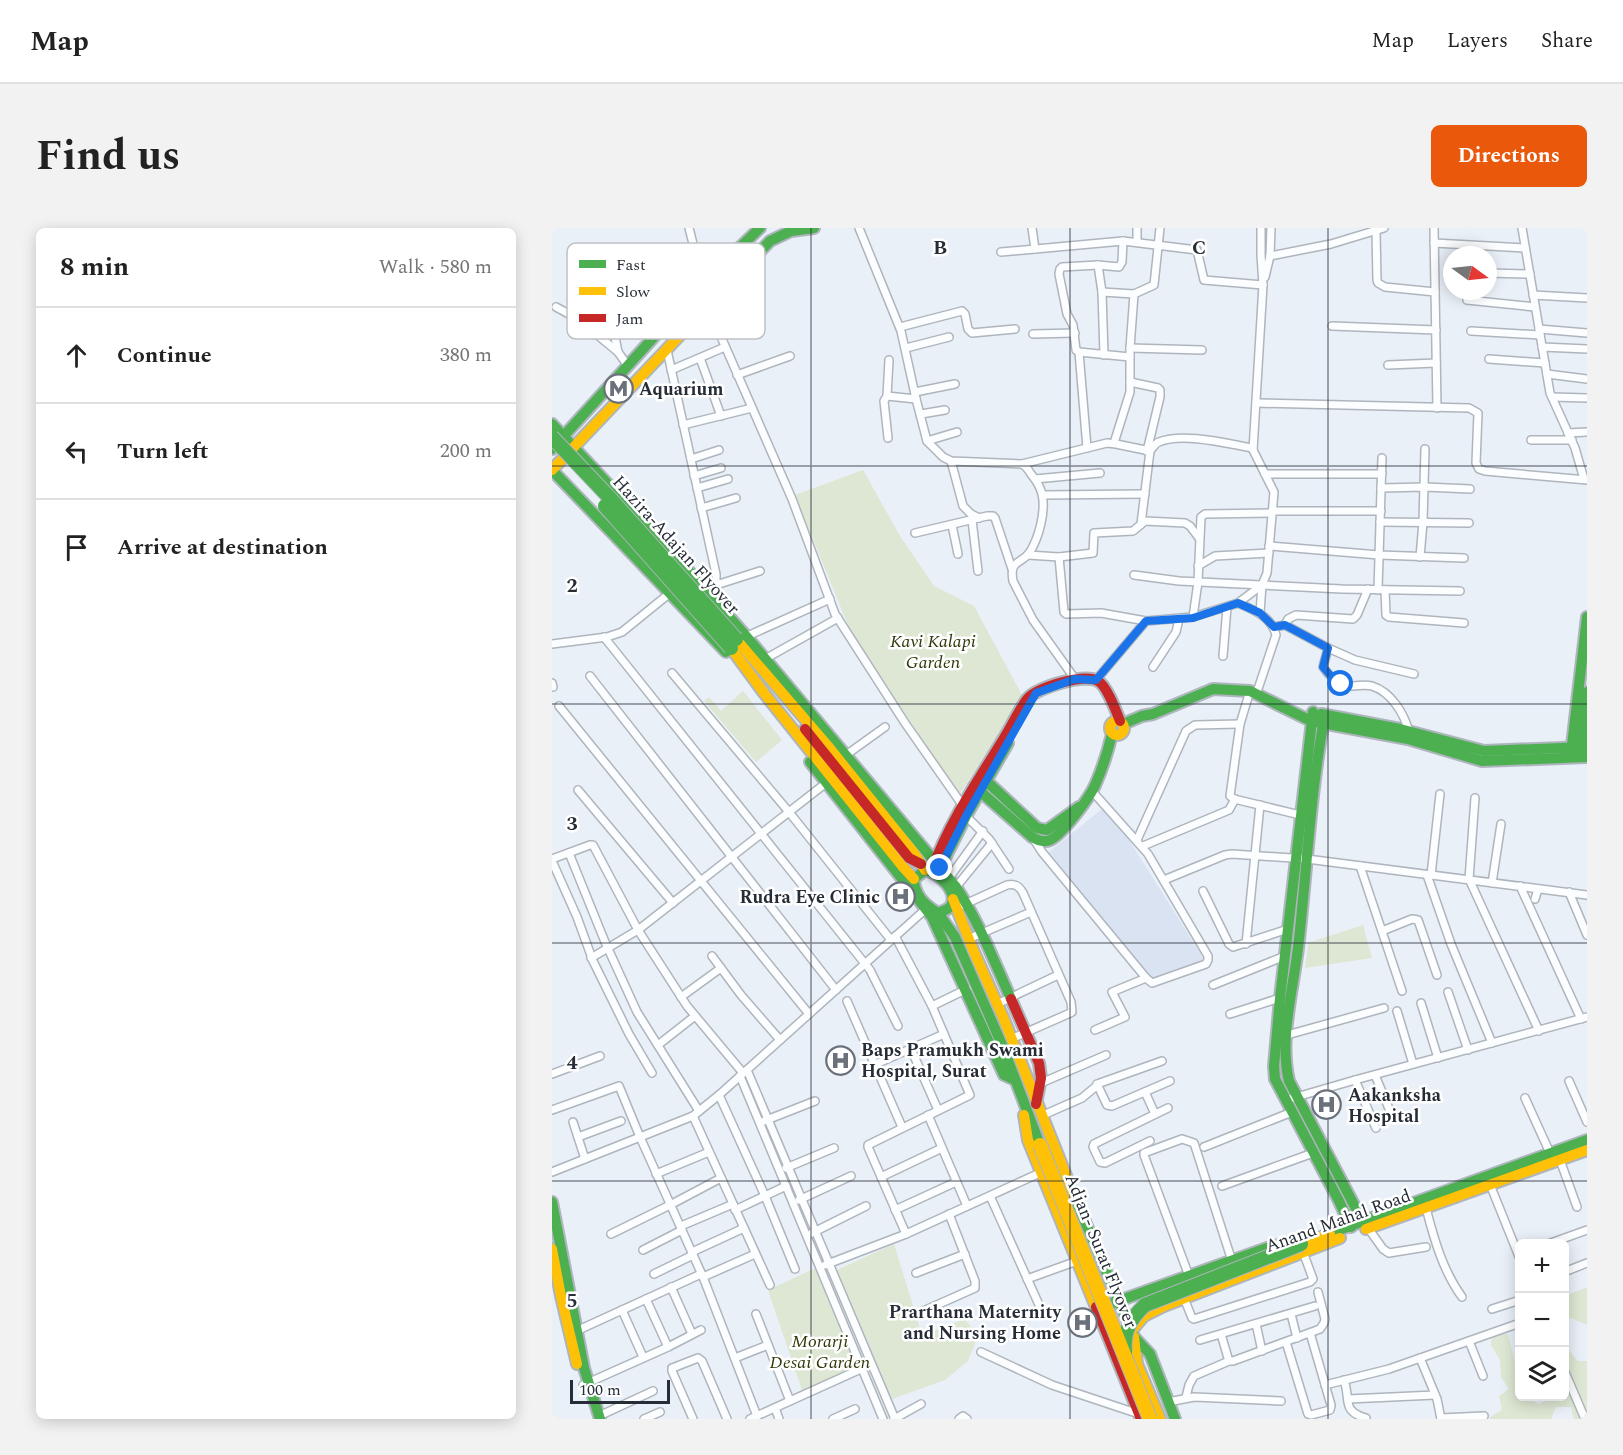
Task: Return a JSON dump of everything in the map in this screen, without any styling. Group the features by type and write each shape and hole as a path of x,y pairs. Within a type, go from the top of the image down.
{"main road":[{"path":"744,243 760,228"},
{"path":"765,246 784,232 814,228"},
{"path":"555,431 579,421 652,339"},
{"path":"677,339 552,470 727,653 826,783 930,910 955,937 964,942"},
{"path":"587,461 587,447 593,428"},
{"path":"555,431 587,461 686,568 714,601 738,641 765,659 846,755 938,880 952,904 948,909 930,910"},
{"path":"552,449 555,431"},
{"name":"Hazira-Adajan Flyover","path":"555,431 608,496 774,681 938,880"},
{"name":"Hazira-Adajan Flyover","path":"552,449 738,641 764,693 902,866 938,880"},
{"path":"552,482 567,486"},
{"path":"1580,752 1587,617"},
{"path":"980,783 1032,838 1039,842 1050,840 1073,820 1092,791 1119,726 1113,704 1100,682 1075,679 1036,693 1025,701 964,811 938,880 964,942 1025,1033 1039,1063 1041,1072 1039,1110"},
{"path":"1119,726 1214,689 1253,693 1293,711 1408,739 1487,762 1580,752"},
{"path":"1580,752 1587,692"},
{"path":"1318,718 1409,732 1484,751 1580,752"},
{"path":"1318,718 1300,815 1298,953 1287,1035 1287,1076 1292,1103 1313,1153 1340,1201 1360,1225"},
{"path":"1318,718 1301,858 1288,929 1274,1066 1275,1079 1292,1103 1360,1225"},
{"path":"980,783 1042,831 1047,830 1080,807"},
{"path":"930,910 914,890 938,880"},
{"path":"964,942 971,987 1021,1096 1028,1140 1096,1309 1143,1417"},
{"path":"1003,1000 1011,1039 1039,1110 1133,1333 1150,1354 1175,1419"},
{"name":"Adjan- Surat Flyover","path":"1021,1096 1132,1363 1160,1419"},
{"name":"Anand Mahal Road","path":"1111,1344 1133,1333 1144,1316 1302,1248 1360,1225 1587,1148"},
{"name":"Anand Mahal Road","path":"1360,1225 1426,1208 1488,1181"},
{"path":"552,1202 561,1276 585,1384 597,1418"},
{"path":"1132,1363 1124,1343 1126,1329 1131,1319 1145,1305 1302,1248 1330,1234 1360,1225"},
{"name":"Anand Mahal Road","path":"1096,1309 1288,1241 1330,1234"},
{"path":"552,1249 561,1276"},
{"name":"Adjan- Surat Flyover","path":"1133,1333 1132,1363 1143,1417"}],"street":[{"path":"689,228 693,243"},
{"path":"859,228 900,327 927,441 943,457 951,461 1022,464 1107,443 1148,451"},
{"path":"1032,228 1035,249"},
{"path":"1137,228 1137,242"},
{"path":"1102,292 1134,294 1154,285 1160,228"},
{"path":"1260,613 1262,585 1267,573 1274,492 1253,448 1263,285 1261,228"},
{"path":"1263,285 1270,256 1271,228"},
{"path":"1270,256 1331,244 1384,228"},
{"path":"1434,228 1437,408"},
{"path":"1256,403 1469,408 1478,413 1476,463 1479,469 1585,479 1572,440 1552,398 1522,228"},
{"path":"1376,231 1378,283 1385,287 1435,292"},
{"path":"1123,241 1119,267 1098,265 1059,268 1066,314 1075,333 1074,348 1080,352 1130,357"},
{"path":"1001,252 1123,241 1137,242 1197,250 1204,280 1263,285"},
{"path":"1434,243 1525,248"},
{"path":"1098,265 1102,292 1104,355"},
{"path":"1497,273 1530,274"},
{"path":"1114,443 1130,392 1134,294"},
{"path":"1533,294 1587,298"},
{"path":"1467,300 1535,307"},
{"path":"556,307 567,313"},
{"path":"900,327 962,311 965,314 968,329 972,333 1015,328"},
{"path":"1332,326 1436,330"},
{"path":"1471,331 1587,333"},
{"path":"1033,334 1075,333"},
{"path":"906,348 949,337"},
{"path":"602,339 618,352 628,366"},
{"path":"615,339 618,352"},
{"path":"722,339 792,499 838,618 964,811 983,831 1009,869"},
{"path":"671,370 725,347"},
{"path":"1542,347 1587,349"},
{"path":"1130,348 1202,350"},
{"path":"667,350 716,574 714,601"},
{"path":"1080,352 1087,448"},
{"path":"737,375 790,356"},
{"path":"700,358 721,416"},
{"path":"1488,359 1545,363"},
{"path":"888,438 884,401 887,396 889,360"},
{"path":"1388,365 1436,363"},
{"path":"1547,374 1587,379"},
{"path":"1131,382 1161,390 1148,451 1141,524"},
{"path":"887,396 915,395 955,384"},
{"path":"1552,398 1587,398"},
{"path":"683,425 752,408"},
{"path":"921,414 945,410"},
{"path":"927,441 957,432"},
{"path":"1568,432 1587,432"},
{"path":"1148,451 1157,442 1175,439 1205,440 1253,448"},
{"path":"1531,440 1572,440"},
{"path":"1420,557 1425,449"},
{"path":"691,459 719,450"},
{"path":"1382,458 1379,555 1386,615 1464,622"},
{"path":"951,461 963,506 975,519 978,571"},
{"path":"1022,464 1035,479 1043,495 1041,522 1028,555"},
{"path":"694,476 720,468"},
{"path":"1035,479 1100,473"},
{"path":"1265,474 1382,474"},
{"path":"697,488 728,479"},
{"path":"1381,489 1425,487 1470,489"},
{"path":"1043,495 1144,494"},
{"path":"702,508 736,498"},
{"path":"1193,618 1198,582 1200,519 1204,514 1381,511"},
{"path":"915,533 990,515 995,518 1012,569 1013,581 1033,620 1075,679"},
{"path":"1012,569 1018,560 1028,555 1059,558 1093,554 1094,533 1133,531 1145,521 1185,523 1190,525 1199,538"},
{"path":"1380,522 1469,523"},
{"path":"952,525 958,554"},
{"path":"1198,566 1215,556 1269,550 1464,558"},
{"path":"1059,558 1066,614 1101,613 1146,621 1193,618 1238,603 1262,585"},
{"path":"716,585 760,571"},
{"path":"1134,575 1198,582 1368,590 1460,591"},
{"path":"1285,625 1288,619 1296,615 1356,618 1368,590"},
{"path":"552,644 604,637 622,632 670,593"},
{"path":"738,641 830,598"},
{"path":"1238,603 1260,613 1274,627 1276,635 1240,724 1230,792 1232,798 1235,799 1300,815"},
{"path":"1223,656 1227,607"},
{"path":"765,659 838,618"},
{"path":"1153,667 1174,636 1179,618"},
{"path":"1096,680 1146,621"},
{"path":"1274,627 1285,625 1355,660 1414,674"},
{"path":"604,637 870,970 898,1026"},
{"path":"1328,648 1323,667 1336,682 1351,686 1372,686 1386,694 1400,710 1407,722 1409,732"},
{"path":"672,673 893,938 932,1006 970,1095 868,1145 906,1234"},
{"path":"590,676 836,990"},
{"path":"559,706 809,1014"},
{"path":"1137,840 1186,731 1195,725 1240,724"},
{"path":"846,755 885,727"},
{"path":"591,958 638,930 826,783"},
{"path":"578,790 673,903"},
{"path":"1032,838 1146,978 1154,983 1206,964 1208,956 1143,846 1092,791"},
{"path":"1440,794 1429,875 1450,944 1492,1043"},
{"path":"1475,798 1469,879 1539,1032"},
{"path":"1143,846 1229,810 1235,799"},
{"path":"1246,944 1260,805"},
{"path":"1492,883 1502,824"},
{"path":"938,880 983,831"},
{"path":"938,880 992,843"},
{"path":"652,1073 629,1034 591,958 577,917 552,860 590,845 593,845 638,930 681,997 744,1073 764,1121 786,1186 883,1419"},
{"path":"569,853 637,1012 699,1111"},
{"path":"1164,880 1225,855 1233,854 1301,858 1587,895"},
{"path":"1360,866 1402,991"},
{"path":"938,880 1011,884 1021,889 1071,1002 1071,1011 1011,1039"},
{"path":"1204,1147 1292,1103 1355,1080 1584,1018 1520,886"},
{"path":"1535,899 1538,889"},
{"path":"1203,891 1231,946 1237,947 1288,929"},
{"path":"1569,892 1587,935"},
{"path":"552,1172 693,1116 893,938 930,910"},
{"path":"964,942 1031,912"},
{"path":"1382,931 1412,919 1418,920 1437,975"},
{"path":"712,956 738,992 780,1040"},
{"path":"1213,986 1286,956"},
{"path":"681,997 721,968"},
{"path":"1003,1000 1058,975"},
{"path":"1095,1030 1125,1017 1112,992 1146,978"},
{"path":"932,1006 971,987"},
{"path":"1448,992 1468,1050"},
{"path":"1230,1014 1280,998"},
{"path":"847,1001 902,1127"},
{"path":"1421,1003 1438,1058"},
{"path":"1287,1035 1384,1008"},
{"path":"1397,1011 1413,1064"},
{"path":"657,1044 695,1016"},
{"path":"876,1064 944,1034"},
{"path":"911,1049 938,1110"},
{"path":"1041,1083 1106,1055"},
{"path":"552,1074 600,1056"},
{"path":"1039,1110 1082,1098 1097,1084 1162,1061"},
{"path":"1375,1075 1392,1116"},
{"path":"1355,1080 1376,1128"},
{"path":"1097,1084 1109,1106 1170,1081"},
{"path":"1569,1081 1587,1122"},
{"path":"552,1110 619,1086 702,1275 735,1358 754,1418 871,1365"},
{"path":"1145,1092 1155,1114"},
{"path":"719,1095 795,1269"},
{"path":"1525,1098 1577,1207"},
{"path":"764,1121 815,1101"},
{"path":"1150,1142 1104,1163 1100,1162 1093,1147 1094,1144 1168,1108"},
{"path":"928,1115 967,1206"},
{"path":"693,1116 770,1285"},
{"path":"578,1137 621,1121"},
{"path":"764,1121 788,1167 895,1419 921,1404"},
{"path":"573,1122 585,1159"},
{"path":"1189,1276 1144,1155 1144,1153 1182,1139 1194,1143 1232,1262"},
{"path":"780,1171 834,1148"},
{"path":"881,1176 942,1149"},
{"path":"656,1174 709,1152"},
{"path":"1221,1186 1313,1153"},
{"path":"820,1267 906,1234 1042,1172"},
{"path":"793,1203 851,1176"},
{"path":"611,1234 721,1178"},
{"path":"1488,1181 1515,1246"},
{"path":"895,1210 956,1182"},
{"path":"643,1250 681,1228 786,1186"},
{"path":"990,1196 1040,1307"},
{"path":"807,1236 866,1206"},
{"path":"1426,1208 1438,1250 1450,1279 1462,1298"},
{"path":"921,1312 975,1288 975,1281 950,1214"},
{"path":"1360,1225 1389,1253 1426,1247"},
{"path":"654,1274 744,1228"},
{"path":"1562,1239 1587,1230"},
{"path":"1184,1299 1194,1319 1310,1282 1313,1279 1302,1248"},
{"path":"573,1333 671,1287 755,1254"},
{"path":"916,1273 965,1254"},
{"path":"1028,1280 1077,1261"},
{"path":"1569,1270 1587,1263"},
{"path":"671,1287 692,1334"},
{"path":"1186,1397 1194,1376 1229,1361 1320,1329 1324,1323 1324,1314 1318,1292"},
{"path":"646,1299 668,1347"},
{"path":"1492,1309 1515,1302"},
{"path":"1200,1340 1315,1306"},
{"path":"622,1310 643,1357"},
{"path":"756,1314 790,1401"},
{"path":"1291,1314 1297,1338"},
{"path":"1256,1324 1262,1351"},
{"path":"1325,1385 1389,1369 1515,1325"},
{"path":"585,1384 668,1347 701,1329"},
{"path":"1286,1342 1309,1414 1331,1409 1310,1333"},
{"path":"1221,1334 1229,1361"},
{"path":"1469,1341 1483,1376"},
{"path":"735,1358 768,1345"},
{"path":"981,1352 1052,1385 1143,1417"},
{"path":"693,1419 672,1368 698,1358 702,1360 727,1419"},
{"path":"1420,1358 1435,1395 1441,1418 1484,1416"},
{"path":"1344,1380 1349,1408 1352,1413 1366,1418"},
{"path":"1569,1382 1585,1419"},
{"path":"597,1418 653,1391"},
{"path":"1348,1399 1435,1395"},
{"path":"1168,1402 1186,1397 1281,1401"},
{"path":"775,1408 779,1419"},
{"path":"833,1419 855,1409"},
{"path":"644,1419 660,1412"},
{"path":"959,1419 963,1416 967,1419"}],"shaded area":[{"path":"1107,805 1207,964 1154,981 1049,852"}],"green space":[{"name":"Kavi Kalapi Garden","path":"863,470 900,536 934,586 974,606 1023,697 959,795 850,630 795,495"},
{"path":"743,691 782,740 756,762 704,701 709,697 721,711"},
{"path":"1363,925 1372,958 1305,968 1308,943"},
{"path":"894,1244 922,1335 965,1319 978,1336 968,1361 945,1380 892,1399 837,1270"},
{"name":"Morarji Desai Garden","path":"818,1267 860,1368 803,1393 768,1290"},
{"path":"1587,1287 1587,1325 1569,1319 1569,1294"},
{"path":"1508,1334 1515,1363 1515,1401 1533,1401 1539,1404 1545,1401 1569,1401 1569,1350 1578,1361 1587,1361 1587,1419 1574,1419 1571,1407 1556,1407 1551,1419 1490,1419 1502,1410 1499,1396 1509,1389 1501,1377 1500,1360 1491,1345 1492,1335"}],"traffic: fast":[{"path":"744,243 760,228"},
{"path":"765,246 770,241 791,231 814,228"},
{"path":"552,449 652,339"},
{"path":"552,424 746,636 956,887 979,928 1011,999"},
{"path":"552,437 736,639"},
{"path":"552,470 726,652"},
{"path":"605,506 731,648"},
{"path":"1571,754 1587,617"},
{"path":"1123,724 1213,689 1250,691 1311,721 1408,739 1482,761 1587,757"},
{"path":"1581,752 1587,692"},
{"path":"1313,712 1274,1066 1275,1079 1351,1227"},
{"path":"1321,714 1400,729 1484,751 1587,747"},
{"path":"1325,715 1316,773 1298,948 1286,1032 1286,1065 1289,1081 1363,1222"},
{"path":"974,786 1032,837 1043,841 1050,840 1069,823 1093,789 1112,734"},
{"path":"938,872 966,816 1008,743"},
{"path":"810,762 932,917 1004,1075 1015,1080"},
{"path":"982,777 1037,828 1047,830 1079,807"},
{"path":"925,870 941,879 952,894 951,906 938,913 918,895 914,885 914,879 925,870"},
{"path":"938,913 955,937 1003,1047 1040,1145"},
{"path":"1325,1235 1587,1140"},
{"path":"1075,1198 1134,1337 1150,1354 1175,1419"},
{"path":"552,1202 584,1368 600,1419"},
{"path":"1096,1309 1267,1248 1301,1239"},
{"path":"1125,1352 1125,1338 1129,1326 1135,1315 1145,1305 1301,1244"}],"traffic: slow":[{"path":"552,470 676,339"},
{"path":"736,639 828,746 914,853 925,870"},
{"path":"731,648 764,693 914,879"},
{"path":"1114,721 1120,721 1124,728 1120,735 1114,735 1110,731 1110,725 1114,721"},
{"path":"953,899 1075,1198"},
{"path":"1024,1115 1028,1140 1096,1307"},
{"path":"1040,1145 1150,1419"},
{"path":"1366,1229 1587,1150"},
{"path":"1301,1244 1330,1234"},
{"path":"1111,1343 1132,1330 1144,1316 1164,1306 1340,1238"},
{"path":"552,1249 577,1364"},
{"path":"1134,1337 1137,1364 1160,1419"}],"traffic: jam":[{"path":"933,867 956,817 1028,698 1062,682 1091,679 1098,681 1105,688 1120,721"},
{"path":"805,729 909,858 921,864"},
{"path":"1011,999 1039,1063 1041,1078 1036,1104"},
{"path":"1096,1307 1141,1419"}],"place":[{"name":"Aquarium","path":"618,389"},
{"name":"Rudra Eye Clinic","path":"901,897"},
{"name":"Baps Pramukh Swami Hospital, Surat","path":"840,1060"},
{"name":"Aakanksha Hospital","path":"1327,1105"},
{"name":"Prarthana Maternity and Nursing Home","path":"1082,1322"}],"route":[{"path":"940,868 966,816 1036,693 1075,679 1096,680 1146,621 1193,618 1238,603 1260,613 1274,627 1285,625 1328,648 1323,667 1336,682 1341,684"}]}
